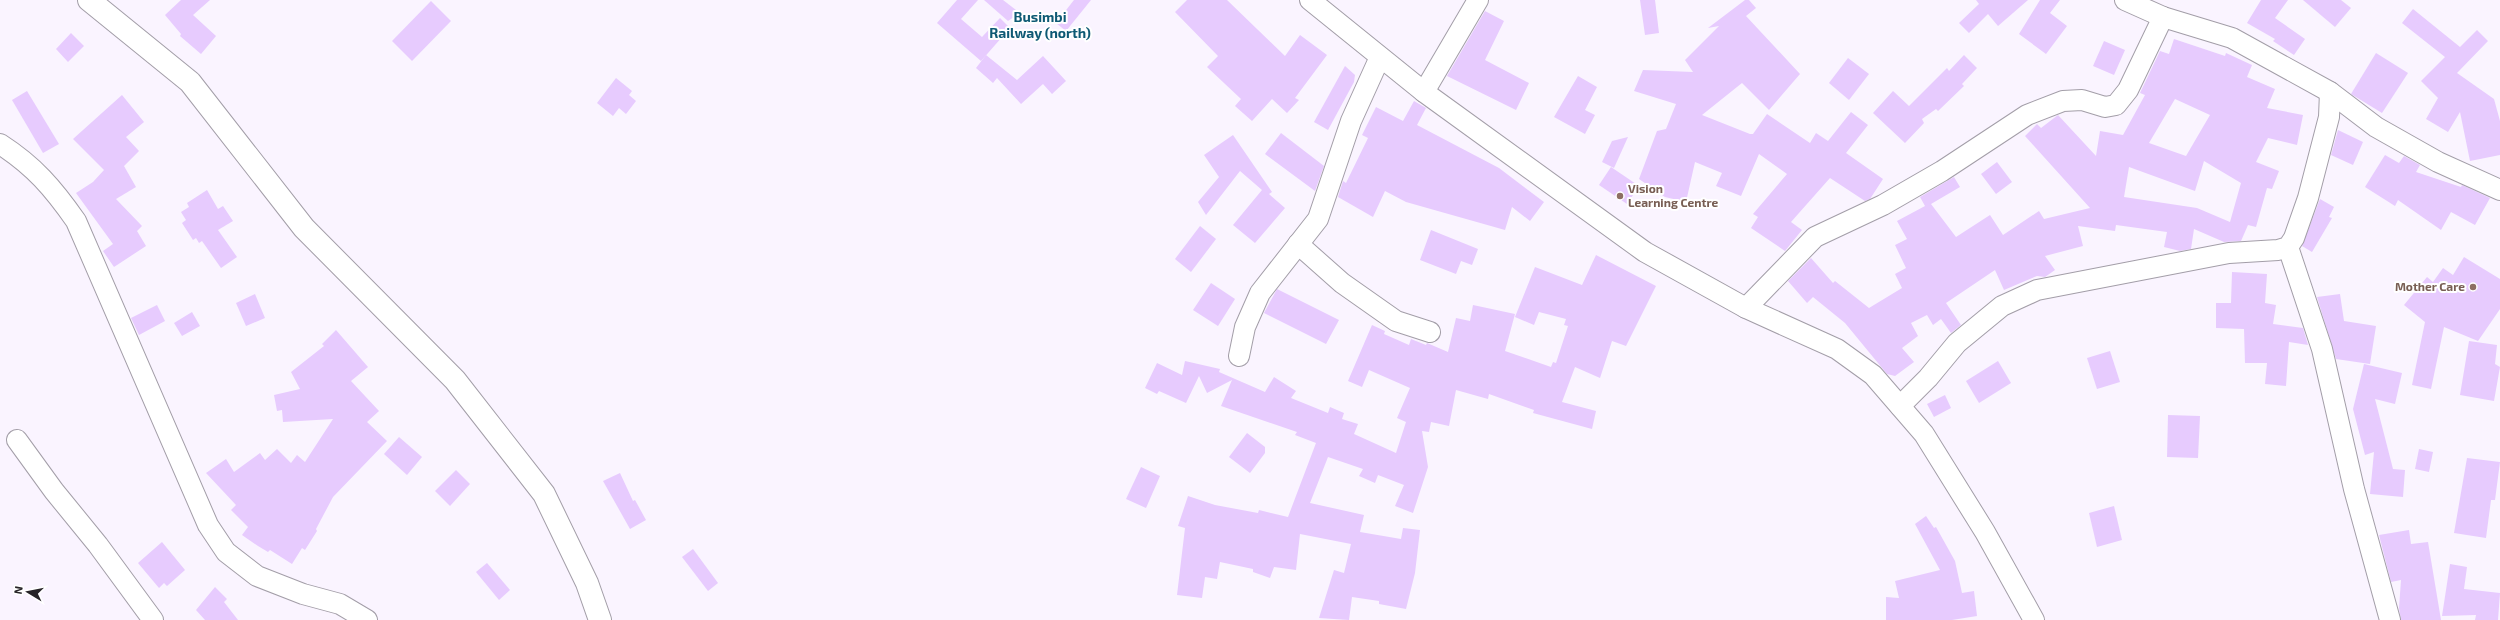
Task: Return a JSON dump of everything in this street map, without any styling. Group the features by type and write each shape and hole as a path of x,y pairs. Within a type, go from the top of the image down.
{"main road":[{"path":"89,0 190,82 304,228 455,380 544,494 587,583 600,620"}],"street":[{"path":"1310,0 1424,92 1645,252 1746,308 1836,349 1873,375 1924,434 1981,525 2034,620"},
{"path":"1424,92 1478,0"},
{"path":"2125,0 2163,17 2232,38 2330,92 2376,127 2438,162 2500,190"},
{"path":"1746,308 1815,237 1883,205 2027,115 2063,101 2082,100 2105,107 2116,105 2128,90 2163,17"},
{"path":"1239,356 1245,327 1260,293 1318,219 1351,121 1380,57"},
{"path":"1900,406 1928,378 1962,339 2002,306 2037,290 2228,252 2278,250 2288,247 2294,238 2308,198 2329,117 2330,92"},
{"path":"0,144 16,154 50,184 76,221 208,525 226,552 257,576 303,594 340,604 367,620"},
{"path":"1298,244 1342,283 1396,321 1430,332"},
{"path":"2288,247 2322,349 2354,489 2390,620"},
{"path":"17,440 54,492 98,545 153,620"}],"building":[{"path":"181,0 210,0 193,15 216,36 201,54 180,36 181,34 165,15"},
{"path":"957,0 978,0 961,19 982,37 1000,18 1010,28 981,61 937,23"},
{"path":"984,0 1003,0 1020,13 1008,21"},
{"path":"1074,0 1091,0 1066,31 1056,23"},
{"path":"1187,0 1227,0 1285,56 1300,35 1327,55 1295,98 1299,100 1287,113 1272,99 1252,121 1235,106 1241,99 1207,67 1218,56 1175,12"},
{"path":"1640,0 1655,0 1659,33 1645,35"},
{"path":"1745,0 1749,0 1756,8 1746,16 1800,74 1769,110 1742,83 1702,115 1753,134 1767,114 1810,143 1816,133 1828,141 1851,112 1868,125 1846,153 1883,179 1870,199 1865,201 1830,178 1791,222 1802,230 1785,251 1751,228 1758,217 1753,214 1787,174 1759,154 1741,196 1716,186 1722,173 1695,162 1686,202 1665,197 1639,179 1657,131 1666,129 1676,104 1634,91 1643,70 1693,72 1685,60 1719,26 1708,28"},
{"path":"1976,0 2028,0 1998,26 1988,14 1969,33 1959,23 1979,4"},
{"path":"2040,0 2060,0 2050,13 2067,26 2046,54 2019,34"},
{"path":"2261,0 2288,0 2275,18 2305,39 2294,55 2273,41 2275,39 2247,23"},
{"path":"2303,0 2341,0 2351,8 2335,27"},
{"path":"431,1 451,21 412,61 392,41"},
{"path":"2413,9 2460,47 2477,30 2488,41 2457,73 2494,99 2500,121 2500,155 2470,161 2460,112 2448,132 2426,119 2438,98 2421,81 2445,57 2402,23"},
{"path":"1485,11 1504,21 1485,60 1529,83 1516,110 1447,76"},
{"path":"71,33 84,46 68,62 56,49"},
{"path":"2174,39 2225,56 2226,53 2252,65 2247,77 2275,89 2267,108 2303,115 2297,145 2268,138 2256,162 2279,171 2272,189 2267,188 2256,227 2248,225 2241,241 2224,242 2194,229 2191,249 2180,251 2164,247 2167,232 2116,225 2115,231 2078,226 2083,246 2045,256 2055,270 2045,277 2037,276 2004,290 1995,270 1946,303 1961,325 1951,333 1941,319 1933,325 1927,315 1911,323 1918,336 1902,348 1914,362 1895,376 1887,374 1845,323 1813,297 1807,303 1788,281 1811,258 1833,283 1835,281 1869,308 1902,288 1895,274 1906,268 1895,245 1907,239 1897,221 1925,206 1920,197 1954,177 1960,187 1931,204 1956,237 1990,215 2003,235 2039,211 2044,219 2090,208 2025,136 2037,124 2041,128 2058,115 2096,156 2100,131 2123,135 2145,95 2140,93 2160,51 2169,54","holes":["2175,99 2210,115 2186,156 2149,143","2204,161 2241,183 2230,222 2197,208 2124,197 2129,167 2195,191"]},
{"path":"2104,41 2125,50 2114,75 2093,66"},
{"path":"2376,53 2408,73 2382,113 2351,94"},
{"path":"986,55 1017,80 1043,56 1066,81 1052,94 1043,84 1021,104 997,78 993,83 976,68"},
{"path":"1964,55 1977,68 1962,84 1964,86 1938,111 1936,109 1922,119 1924,123 1905,143 1873,113 1893,91 1909,106 1947,68 1949,71"},
{"path":"1848,58 1869,74 1849,100 1829,83"},
{"path":"1345,66 1355,75 1354,82 1328,130 1314,122"},
{"path":"1578,76 1597,87 1585,110 1595,115 1585,134 1554,117"},
{"path":"616,78 632,91 629,95 636,101 626,114 619,108 613,116 597,103"},
{"path":"27,91 59,144 43,153 12,100"},
{"path":"122,95 144,122 126,137 139,151 124,166 136,187 116,199 142,226 137,231 146,246 114,267 103,251 113,244 76,193 93,182 104,170 73,139"},
{"path":"1414,101 1426,108 1417,125 1499,168 1544,202 1530,221 1512,207 1505,230 1406,202 1385,191 1373,217 1338,197 1343,181 1346,183 1368,138 1362,135 1376,107 1403,121"},
{"path":"2338,130 2363,142 2353,165 2331,155"},
{"path":"1281,133 1324,166 1315,191 1265,154"},
{"path":"1233,135 1272,192 1269,194 1285,208 1255,243 1233,225 1262,190 1240,171 1206,215 1198,202 1219,177 1204,155"},
{"path":"1628,137 1614,168 1602,162 1612,141"},
{"path":"2385,155 2399,163 2404,156 2420,165 2416,172 2461,187 2462,185 2490,198 2475,225 2451,212 2441,230 2398,200 2395,206 2365,187"},
{"path":"1997,162 2012,182 1996,194 1981,174"},
{"path":"1611,167 1639,186 1627,204 1599,185"},
{"path":"207,190 218,209 223,206 233,221 218,230 237,257 221,268 202,241 199,243 196,238 193,240 182,223 186,220 181,212 189,207 187,203"},
{"path":"2320,199 2334,207 2329,217 2332,218 2312,252 2302,246"},
{"path":"1200,226 1216,239 1191,272 1175,259"},
{"path":"1431,230 1478,249 1472,265 1461,261 1456,274 1420,260"},
{"path":"1596,255 1656,286 1626,346 1612,341 1600,378 1575,367 1562,402 1596,411 1592,429 1533,413 1534,410 1489,394 1488,399 1456,390 1449,426 1431,422 1429,432 1422,431 1428,467 1413,513 1395,506 1404,485 1378,475 1375,483 1359,476 1363,469 1328,457 1310,503 1364,515 1360,532 1401,539 1403,528 1420,530 1415,573 1406,609 1379,604 1379,601 1352,597 1349,620 1319,618 1334,570 1344,573 1351,544 1300,534 1296,570 1274,567 1270,578 1253,572 1253,569 1220,562 1217,579 1205,577 1202,598 1177,595 1185,528 1178,526 1188,496 1215,505 1258,513 1259,510 1288,517 1316,443 1295,435 1297,432 1221,406 1232,380 1207,393 1199,376 1186,403 1159,391 1157,394 1145,388 1157,363 1182,375 1185,361 1220,369 1219,372 1265,392 1274,377 1296,391 1291,398 1328,413 1330,407 1344,413 1342,419 1358,424 1354,434 1396,453 1406,422 1397,418 1410,388 1369,370 1362,387 1348,381 1372,325 1385,331 1384,334 1409,345 1411,339 1426,345 1427,343 1448,352 1456,318 1470,321 1473,305 1515,314 1505,351 1551,367 1553,362 1556,363 1568,326 1564,325 1566,319 1539,312 1534,325 1515,317 1535,267 1582,285"},
{"path":"2464,257 2500,279 2500,309 2478,341 2444,327 2431,389 2412,385 2425,322 2404,305 2427,277 2433,282 2443,268 2453,275"},
{"path":"2232,272 2267,274 2265,303 2276,305 2273,324 2303,328 2308,345 2289,342 2286,386 2265,384 2267,363 2245,363 2244,329 2216,328 2216,303 2231,303"},
{"path":"1211,283 1235,299 1218,326 1193,310"},
{"path":"1277,289 1339,320 1326,344 1264,313"},
{"path":"255,294 265,318 246,326 236,303"},
{"path":"2340,294 2344,321 2376,326 2370,364 2336,359 2317,297"},
{"path":"157,305 165,321 139,335 131,318"},
{"path":"192,312 200,326 182,336 174,323"},
{"path":"336,330 368,367 351,381 379,411 367,422 387,441 333,497 316,529 317,531 305,550 302,548 292,564 270,550 268,552 242,535 248,527 231,510 236,505 206,473 226,459 234,472 260,453 265,460 277,449 291,463 297,455 305,462 333,419 283,422 282,410 277,411 274,395 300,389 291,372 324,346 322,344"},
{"path":"2469,341 2497,345 2495,364 2500,367 2494,401 2460,395"},
{"path":"2110,351 2120,382 2097,389 2087,358"},
{"path":"1998,361 2011,383 1979,403 1966,381"},
{"path":"2364,364 2402,373 2395,404 2375,399 2393,469 2405,470 2403,497 2370,494 2374,452 2365,455 2353,409"},
{"path":"1945,395 1951,408 1934,417 1927,404"},
{"path":"2168,415 2200,416 2198,458 2167,457"},
{"path":"1247,433 1265,447 1265,453 1250,473 1229,457"},
{"path":"399,437 422,457 407,475 384,454"},
{"path":"2419,449 2433,452 2429,472 2415,469"},
{"path":"2467,458 2500,462 2495,500 2491,500 2486,538 2454,533"},
{"path":"1141,467 1160,476 1146,508 1126,499"},
{"path":"456,470 470,484 450,506 435,491"},
{"path":"620,473 633,501 635,500 646,520 630,529 603,481"},
{"path":"2114,506 2122,540 2097,547 2089,513"},
{"path":"1926,516 1934,528 1936,527 1955,561 1962,593 1974,591 1977,616 1952,620 1886,620 1886,597 1899,598 1895,581 1940,570 1915,524"},
{"path":"2409,530 2411,544 2428,542 2441,620 2401,620 2399,608 2401,580 2391,582 2379,535"},
{"path":"162,542 185,570 167,586 164,583 159,588 138,563"},
{"path":"693,549 718,583 708,591 682,557"},
{"path":"487,563 510,590 499,600 476,572"},
{"path":"2450,564 2467,567 2464,589 2500,593 2498,620 2475,620 2476,615 2442,616"},
{"path":"215,587 227,599 224,602 238,620 205,620 196,610"}],"place":[{"name":"Vision Learning Centre","path":"1620,196"},
{"name":"Mother Care","path":"2473,287"}],"district":[{"name":"Busimbi Railway (north)","path":"1040,26"}]}
